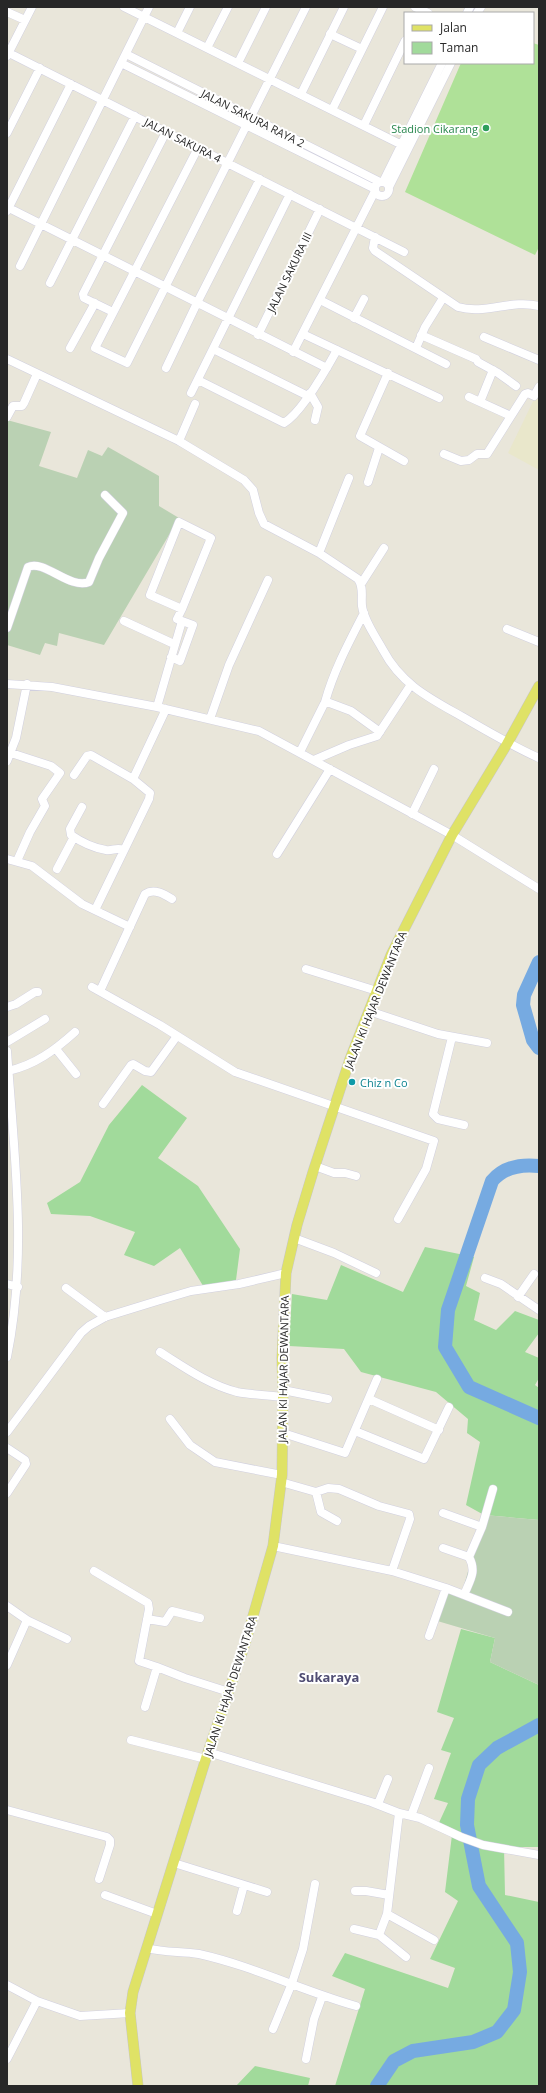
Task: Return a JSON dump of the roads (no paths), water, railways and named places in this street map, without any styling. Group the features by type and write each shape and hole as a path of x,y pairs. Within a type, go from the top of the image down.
{"main road":[{"name":"JALAN KI HAJAR DEWANTARA","path":"138,2086 130,2012 133,1992 207,1755 229,1692 273,1546 281,1479 283,1433 282,1358 286,1273 294,1238 315,1166 350,1059 391,955 411,912 452,835 507,744 539,686"}],"street":[{"path":"8,54 32,7"},
{"path":"124,7 400,144"},
{"path":"20,266 150,7"},
{"path":"177,33 190,7"},
{"path":"207,48 228,7"},
{"path":"238,63 266,7"},
{"path":"198,148 95,348 127,363 306,7"},
{"path":"301,94 344,7"},
{"path":"332,110 383,7"},
{"path":"7,12 25,20"},
{"path":"330,34 362,49"},
{"path":"364,125 404,43"},
{"name":"JALAN SAKURA 4","path":"8,54 40,68 404,252"},
{"name":"JALAN SAKURA RAYA 2","path":"126,54 381,186"},
{"name":"JALAN SAKURA RAYA 2","path":"121,63 246,125 381,186"},
{"path":"381,186 400,144 441,64"},
{"path":"293,352 357,228 451,64"},
{"path":"7,133 40,68"},
{"path":"71,84 8,208 134,270 228,320 327,368"},
{"path":"50,282 73,240 135,116"},
{"path":"113,312 83,296 166,132"},
{"path":"166,368 260,179"},
{"path":"191,393 290,194"},
{"name":"JALAN SAKURA III","path":"258,335 320,209"},
{"path":"375,237 372,248 374,251 458,307 471,311 516,304 539,306"},
{"path":"416,348 421,336 443,298"},
{"path":"354,318 364,299"},
{"path":"320,300 446,364"},
{"path":"70,348 95,303"},
{"path":"303,334 439,398"},
{"path":"421,336 476,359 478,362 493,370 516,386"},
{"path":"484,337 539,360"},
{"path":"213,349 309,395 318,407 318,413 315,420"},
{"path":"198,380 284,423 309,395 327,368 336,350"},
{"path":"7,359 179,441 251,486 264,524 319,553 358,579 361,584 364,613 389,660 410,686 423,696 507,744 539,758"},
{"path":"480,402 493,370"},
{"path":"7,417 13,406 22,406 37,374"},
{"path":"388,374 360,436 404,461"},
{"path":"444,454 461,461 469,460 477,454 487,454 525,394 528,393 534,396 539,388"},
{"path":"469,397 511,416"},
{"path":"179,441 195,404"},
{"path":"368,482 379,448"},
{"path":"319,553 349,478"},
{"path":"7,628 28,567 37,566 81,584 89,582 99,558 123,513 105,495"},
{"path":"171,657 180,660 193,625 177,619 182,610 211,538 179,522 150,595 182,610"},
{"path":"361,584 384,548"},
{"path":"210,719 229,665 268,580"},
{"path":"300,752 326,702 330,683 364,613"},
{"path":"124,621 174,644"},
{"path":"157,707 174,644 182,621"},
{"path":"507,629 539,642"},
{"path":"7,684 27,684 157,707 259,731 452,835 539,889"},
{"path":"17,861 30,832 45,806 42,799 60,773 51,766 9,757 27,684"},
{"path":"314,760 349,745 376,737 410,686"},
{"path":"326,702 335,703 351,711 380,732"},
{"path":"133,779 166,709"},
{"path":"74,775 88,755 99,759 133,779 148,791 150,795 95,910"},
{"path":"277,854 330,769"},
{"path":"412,814 434,769"},
{"path":"82,807 69,832 74,837 104,850 115,847 124,850"},
{"path":"56,869 74,837"},
{"path":"7,859 32,866 82,904 130,927"},
{"path":"100,991 142,898 148,892 156,891 172,899"},
{"path":"306,969 377,991"},
{"path":"92,987 177,1036 235,1072 335,1108 434,1141 426,1169 398,1219"},
{"path":"7,1007 16,1004 34,992 38,992"},
{"path":"369,1011 420,1029 452,1037 487,1043"},
{"path":"7,1042 45,1019"},
{"path":"8,1071 38,1060 56,1049 75,1032"},
{"path":"103,1104 131,1065 134,1064 146,1072 151,1072 177,1036"},
{"path":"452,1037 433,1114 438,1119 464,1124"},
{"path":"56,1049 76,1074"},
{"path":"7,1051 10,1129 19,1214 18,1287 7,1357"},
{"path":"315,1166 334,1173 345,1173 356,1176"},
{"path":"294,1238 376,1273"},
{"path":"7,1432 81,1333 89,1326 105,1317 182,1293 286,1273"},
{"path":"518,1297 534,1274"},
{"path":"485,1278 501,1284 539,1310"},
{"path":"7,1284 18,1287"},
{"path":"66,1288 105,1317"},
{"path":"160,1352 198,1375 238,1392 283,1393 328,1399"},
{"path":"283,1433 342,1453 347,1450 376,1380"},
{"path":"369,1399 439,1430"},
{"path":"355,1431 424,1459 450,1407"},
{"path":"170,1419 190,1445 215,1462 281,1479 316,1492 328,1488 338,1489 374,1504 409,1514 410,1519 392,1571"},
{"path":"7,1448 25,1460 26,1464 7,1493"},
{"path":"469,1557 482,1527 493,1489"},
{"path":"316,1492 321,1512 337,1521"},
{"path":"443,1513 482,1527"},
{"path":"273,1546 392,1571 446,1588 508,1612"},
{"path":"443,1548 469,1557 474,1566 464,1595"},
{"path":"94,1571 148,1602 149,1609 139,1661 229,1692"},
{"path":"429,1636 446,1588"},
{"path":"7,1606 27,1620 67,1639"},
{"path":"147,1619 165,1622 172,1611 200,1618"},
{"path":"7,1665 27,1620"},
{"path":"145,1707 157,1666"},
{"path":"131,1740 207,1755 378,1804 399,1813 444,1828 461,1837 483,1845 539,1856"},
{"path":"411,1816 428,1768"},
{"path":"378,1804 388,1779"},
{"path":"7,1810 107,1837 110,1840 110,1845 99,1879"},
{"path":"379,1936 386,1914 399,1813"},
{"path":"174,1862 267,1892"},
{"path":"273,2029 292,1983 303,1949 315,1884"},
{"path":"237,1911 244,1885"},
{"path":"355,1891 366,1891 389,1895"},
{"path":"105,1895 157,1914"},
{"path":"386,1914 434,1940"},
{"path":"354,1929 379,1936 406,1956"},
{"path":"147,1948 169,1953 177,1951 199,1954 292,1983 322,1996 356,2006"},
{"path":"7,1985 37,2001 86,2017 130,2012"},
{"path":"306,2059 314,2019 322,1996"},
{"path":"7,2059 37,2001"}],"waterway":[{"path":"539,962 524,995 523,1005 533,1040 539,1048"},
{"path":"539,1166 520,1166 502,1172 492,1181 448,1310 445,1347 469,1387 539,1418"},
{"path":"377,2086 394,2061 413,2051 473,2042 497,2032 514,2010 520,1972 517,1943 479,1886 467,1825 468,1799 479,1765 497,1748 539,1725"}],"place":[{"name":"Stadion Cikarang","path":"486,128"},
{"name":"Chiz n Co","path":"352,1082"}],"district":[{"name":"Sukaraya","path":"329,1677"}]}
